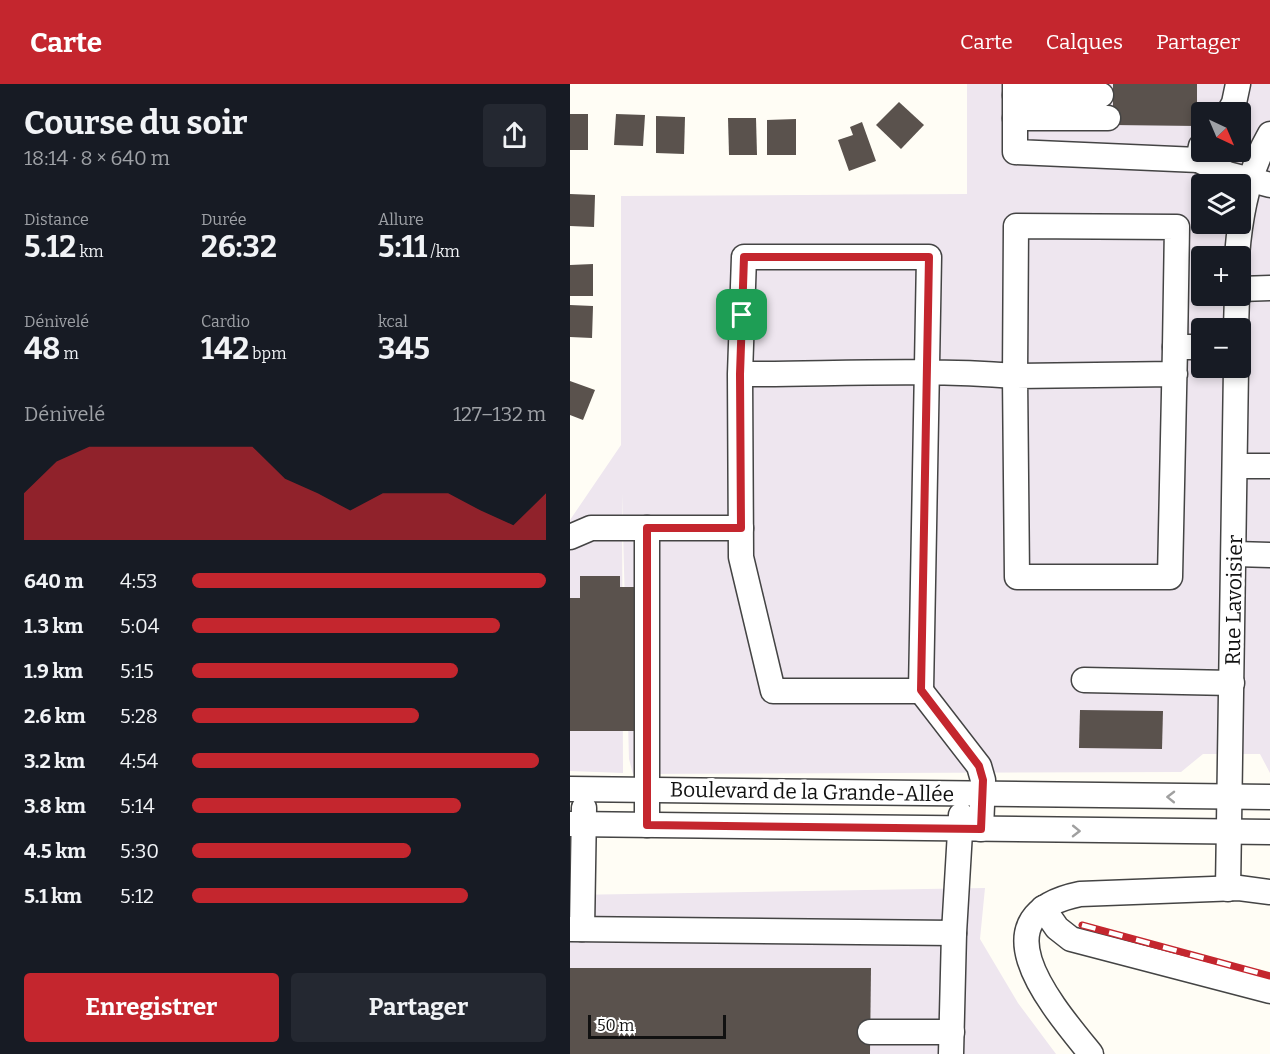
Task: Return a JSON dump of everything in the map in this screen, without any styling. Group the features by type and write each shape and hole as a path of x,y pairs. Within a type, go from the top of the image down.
{"street":[{"path":"1234,102 1238,84"},
{"path":"1015,99 1101,95"},
{"path":"1015,99 1108,118"},
{"path":"1015,99 1014,152 1191,152"},
{"path":"1239,246 1240,226 1261,182 1270,134"},
{"path":"1213,162 1228,174 1261,182"},
{"path":"1016,226 1177,227 1175,347 1170,577 1017,577 1016,226"},
{"path":"870,1032 952,1043 954,933 971,829 973,794 983,780 979,766 921,690 929,257 744,257 740,374 741,557 773,691 921,690"},
{"path":"1251,289 1270,288"},
{"path":"1175,347 1191,346"},
{"path":"740,374 1016,376 1174,374"},
{"name":"Rue Lavoisier","path":"1228,889 1235,554 1236,378"},
{"path":"1235,466 1270,466"},
{"path":"570,537 591,528 741,528"},
{"path":"647,528 647,825"},
{"path":"1235,554 1270,555"},
{"path":"1084,680 1232,683"},
{"path":"577,789 576,929 954,933"},
{"name":"Boulevard de la Grande-Allée","path":"577,789 1270,798"},
{"name":"Boulevard de la Grande-Allée","path":"577,825 1270,832"},
{"path":"1091,1054 1042,989 1030,964 1026,945 1032,919 1043,908 1080,894 1228,889 1270,892"},
{"path":"1043,908 1058,928 1071,939 1270,991"}],"shaded area":[{"path":"967,84 1270,84 1270,773 1260,754 1203,754 1181,772 633,774 629,759 622,493 623,773 570,771 570,520 621,445 621,196 967,194"},
{"path":"985,888 980,939 1018,1003 1056,1054 570,1054 570,895"}],"building":[{"path":"1113,84 1197,84 1197,102 1191,102 1191,126 1113,125"},
{"path":"899,102 924,125 901,149 876,125"},
{"path":"570,114 588,114 588,150 570,150"},
{"path":"616,114 645,115 643,146 614,145"},
{"path":"656,116 685,117 684,154 656,153"},
{"path":"728,118 756,118 757,155 729,155"},
{"path":"796,119 796,155 767,155 767,120"},
{"path":"862,122 876,161 849,171 838,140 853,135 850,127"},
{"path":"570,194 595,195 594,227 570,226"},
{"path":"593,264 593,296 570,296 570,265"},
{"path":"570,305 593,306 592,338 570,337"},
{"path":"570,381 595,390 583,420 570,415"},
{"path":"580,576 620,576 620,587 642,587 642,731 570,731 570,598 580,598"},
{"path":"1080,710 1163,711 1162,749 1079,748"},
{"path":"570,968 871,968 870,1054 570,1054"}],"railway":[{"path":"1082,925 1270,976"}],"route":[{"path":"744,257 929,257 921,690 979,766 983,780 981,829 647,825 647,528 741,528 742,315 744,257"}]}
